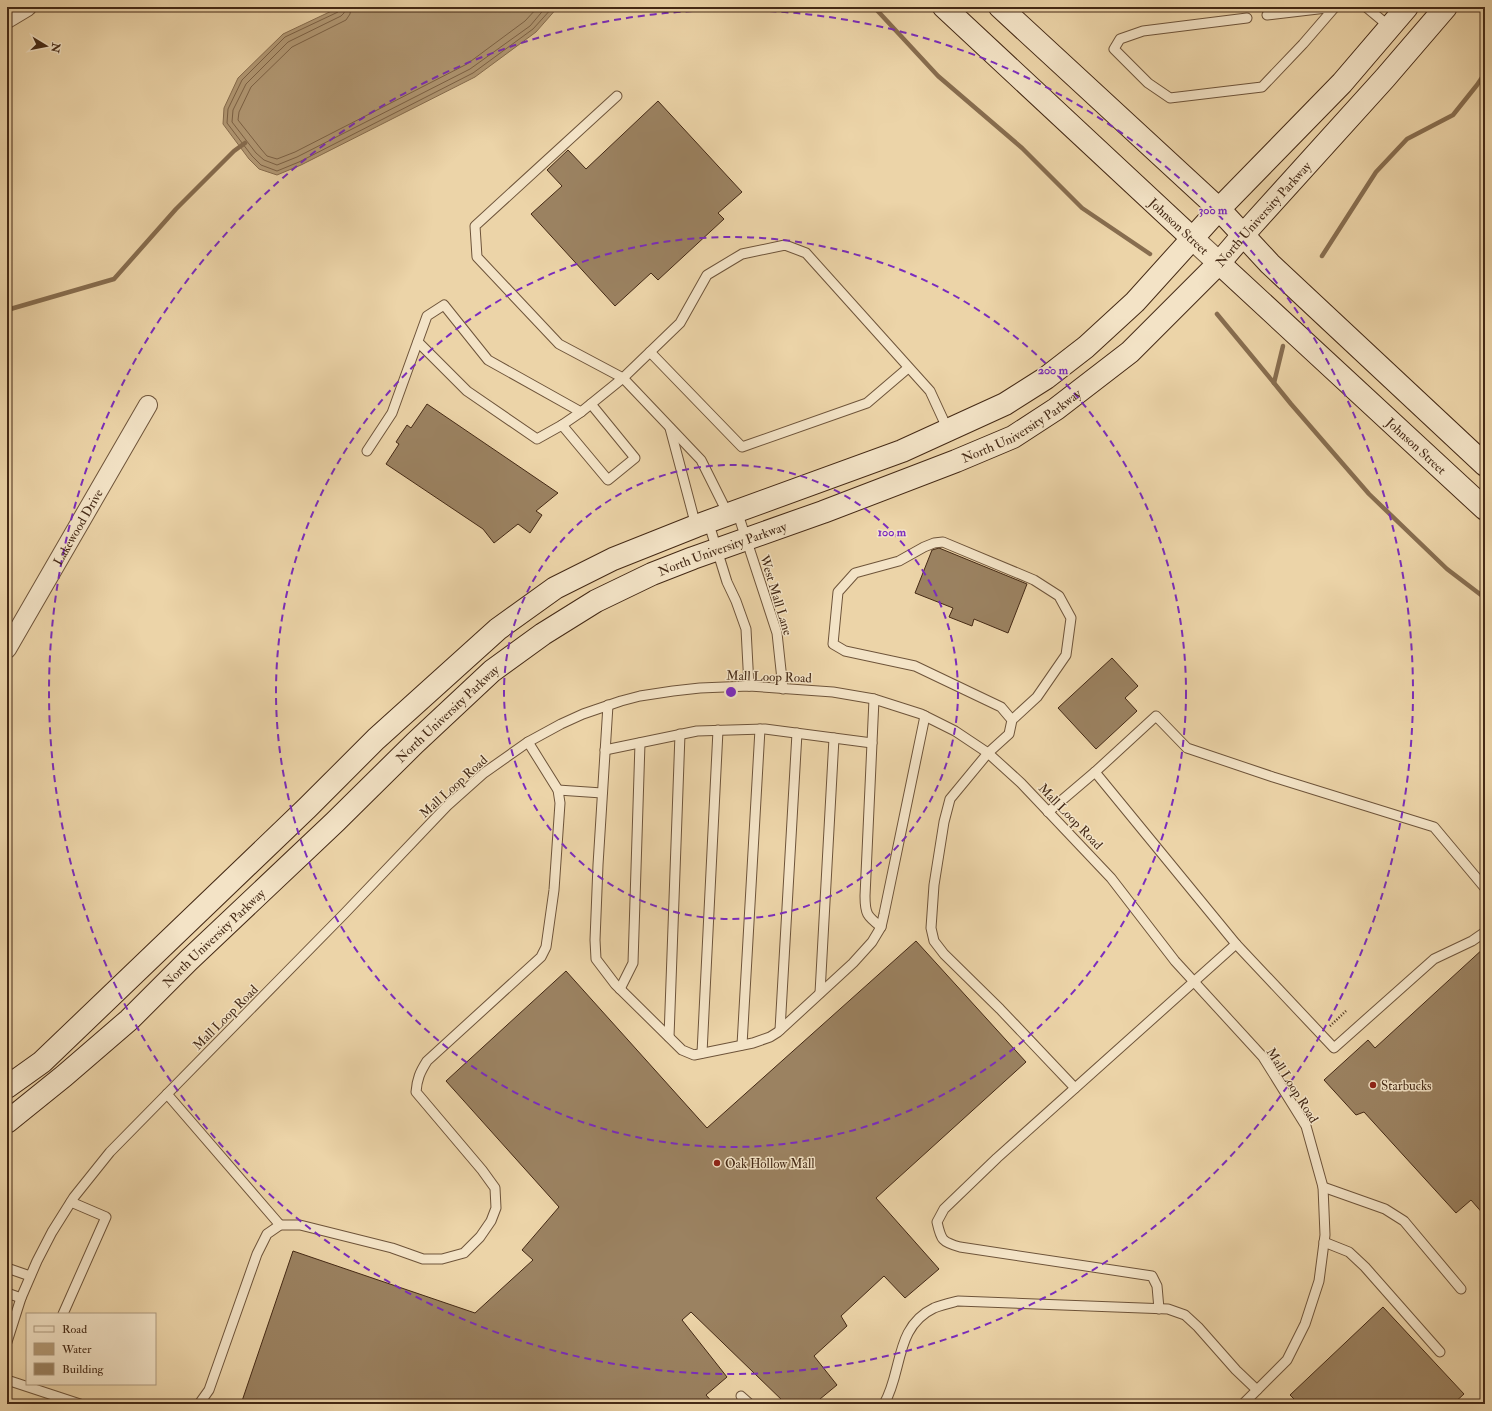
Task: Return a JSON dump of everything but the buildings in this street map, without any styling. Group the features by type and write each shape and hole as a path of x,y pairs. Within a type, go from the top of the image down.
{"main road":[{"name":"Johnson Street","path":"944,7 1485,509"},
{"path":"1000,7 1219,209 1270,264 1485,465"},
{"name":"North University Parkway","path":"7,1087 42,1062 307,808 376,739 498,629 555,588 613,559 717,518 902,451 1005,404 1046,378 1086,348 1135,302 1219,209 1342,83 1407,7"},
{"name":"North University Parkway","path":"7,1122 64,1076 129,1020 415,743 492,671 543,634 596,600 652,574 948,464 1012,437 1056,409 1130,352 1220,263 1243,235 1385,78 1446,7"}],"street":[{"path":"7,19 27,7"},
{"name":"Lakewood Drive","path":"7,649 148,405"}],"lane":[{"path":"1266,15 1335,7"},
{"path":"1247,18 1143,31 1120,39 1114,49 1148,83 1170,98 1262,87 1303,44 1335,7"},
{"path":"1366,7 1390,27"},
{"path":"617,96 475,226 477,257 559,344 623,378 701,460 717,518 717,550 727,582 736,601 746,629 749,686"},
{"path":"418,342 467,392 537,439 581,412 623,378 650,352 680,323 707,275 742,254 785,245 806,253 930,391 948,430"},
{"path":"367,451 392,413 427,316 444,305 488,360 581,412"},
{"path":"650,352 742,447 867,403 908,368"},
{"path":"562,425 608,480 635,458 591,404"},
{"path":"670,427 717,518"},
{"name":"West Mall Lane","path":"717,518 746,540 777,633 783,689"},
{"path":"1012,720 1001,707 915,666 845,651 833,644 838,592 855,573 899,561 924,547 943,542 1034,580 1059,596 1071,618 1066,655 1038,697 1012,720 1009,734 988,753 950,798 944,822 934,885 931,928 934,941 944,954 1000,1009 1075,1088"},
{"name":"Mall Loop Road","path":"7,1342 21,1298 30,1276 52,1232 71,1202 110,1152 339,919 447,806 484,773 528,742 583,714 608,705 640,696 673,691 700,688 749,686 833,692 874,699 925,716 954,731 988,753 1021,783 1111,878 1175,962 1263,1057 1306,1126 1323,1187 1324,1242 1320,1281 1305,1324 1287,1360 1243,1404"},
{"path":"874,699 865,908 868,917 881,927"},
{"path":"608,705 596,895 596,960 620,989 668,1037 682,1050 694,1055 742,1045 770,1036 780,1030 853,963 872,942 881,927 925,716"},
{"path":"1048,812 1095,772 1156,716 1187,748 1273,777 1434,827 1485,888"},
{"path":"605,750 680,734 697,731 718,730 760,729 872,743"},
{"path":"742,1045 760,729"},
{"path":"702,1053 718,730"},
{"path":"780,1030 797,733"},
{"path":"668,1037 680,734"},
{"path":"820,993 834,738"},
{"path":"199,1404 209,1390 257,1254 267,1234 280,1225 300,1224 392,1248 423,1259 442,1259 464,1252 480,1237 490,1224 496,1208 495,1188 482,1170 416,1092 419,1073 427,1061 541,957 546,947 554,890 560,803 558,790 528,742"},
{"path":"620,989 633,963 640,743"},
{"path":"1095,772 1236,944 1334,1048 1434,959 1485,932"},
{"path":"558,790 602,793"},
{"path":"1159,1308 1157,1286 1152,1276 960,1247 949,1244 940,1237 937,1222 944,1209 997,1158 1236,944"},
{"path":"167,1094 280,1225"},
{"path":"1323,1187 1385,1209 1404,1221 1461,1289"},
{"path":"63,1313 106,1217 71,1202"},
{"path":"1324,1242 1349,1252 1365,1266 1440,1352"},
{"path":"7,1268 30,1276"},
{"path":"7,1293 21,1298"},
{"path":"884,1404 892,1389 901,1349 907,1334 914,1323 933,1308 958,1301 1168,1309 1185,1315 1198,1327 1236,1370 1257,1390"},
{"path":"7,1380 26,1384"},
{"path":"37,1386 80,1404"},
{"path":"741,1396 750,1404"}],"water":[{"path":"340,7 558,7 536,32 475,77 301,165 277,175 259,169 249,159 223,124 224,108 238,78 283,34"}],"waterway":[{"path":"874,7 938,76 1022,148 1082,208 1150,254"},
{"path":"1322,256 1376,172 1407,139 1453,115 1485,73"},
{"path":"7,310 114,279 176,209 234,151 245,143"},
{"path":"1217,314 1291,404 1369,494 1447,569 1485,598"},
{"path":"1274,383 1283,346"}],"place":[{"name":"Starbucks","path":"1373,1085"},
{"name":"Oak Hollow Mall","path":"717,1163"}]}
